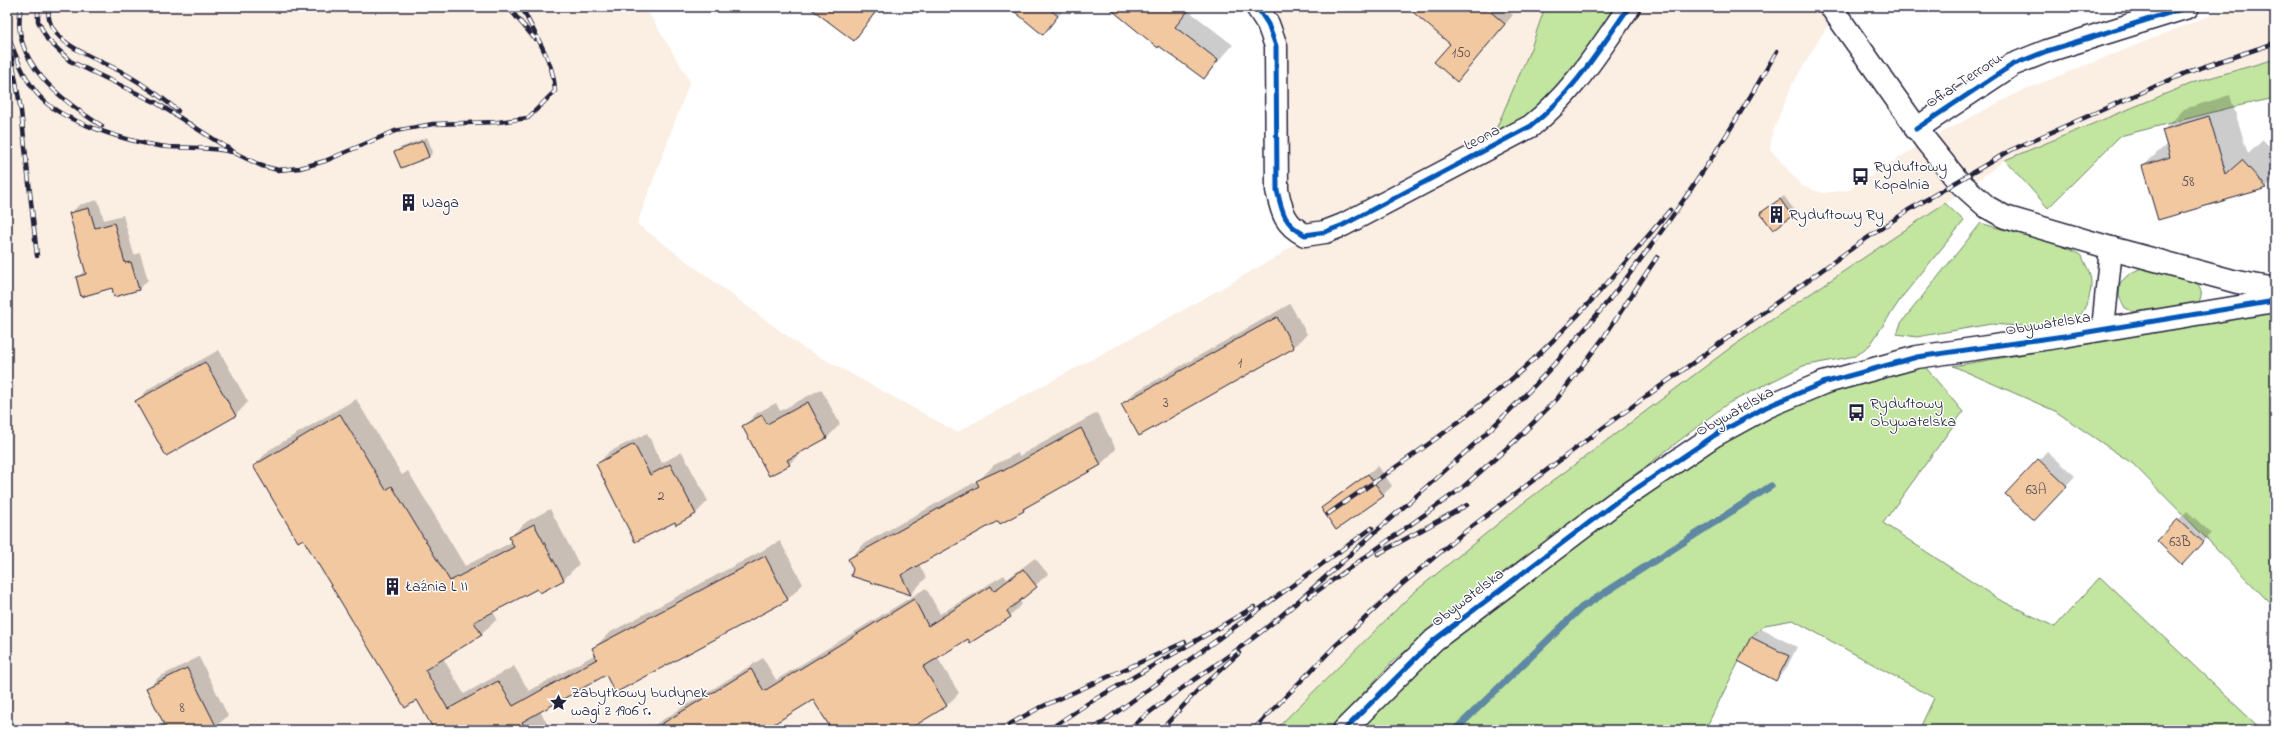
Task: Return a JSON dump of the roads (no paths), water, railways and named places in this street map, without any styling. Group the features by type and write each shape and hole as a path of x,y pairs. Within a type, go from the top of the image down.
{"street":[{"name":"Leona","path":"1257,7 1268,24 1276,46 1277,190 1282,211 1288,224 1305,235 1325,232 1342,225 1531,126 1550,111 1579,80 1629,7"},
{"name":"Ofiar Terroru","path":"1831,7 1916,129 2012,65 2047,51 2188,7"},
{"path":"1916,129 1958,181 1987,208 2005,217 2111,248 2237,282 2275,289"},
{"path":"2103,329 2111,248"},
{"name":"Obywatelska","path":"1344,730 1434,640 1615,503 1715,435 1766,407 1823,383 1910,358 2275,301"}],"waterway":[{"path":"1455,730 1581,608 1771,486"}],"railway":[{"path":"21,7 19,27 23,45 31,62 56,92 102,126"},
{"path":"38,7 38,21 47,39 70,61 155,102 237,154 262,166 278,170 300,168 325,161 395,131 433,124 498,122 528,118 555,91 554,80 547,58 522,7"},
{"path":"49,7 49,20 54,31 63,40 74,48 122,72 158,95 178,111"},
{"path":"508,7 535,39"},
{"path":"7,30 21,111 37,256"},
{"path":"10,41 23,72 36,93 53,108 67,116 101,131 138,142 168,147 208,148 232,152"},
{"path":"1253,730 1333,648 1401,585 1462,534 1612,421 1854,247 1907,211 2011,150 2188,72 2275,43"},
{"path":"1128,730 1161,703 1266,628 1468,450 1536,384 1588,325 1647,251 1702,173 1728,133 1777,51"},
{"path":"1328,514 1452,427 1522,370 1580,313 1670,210"},
{"path":"1309,597 1462,488 1516,440 1557,399 1604,337 1657,257"},
{"path":"1378,554 1467,505"},
{"path":"1092,730 1372,528"},
{"path":"1048,730 1087,704 1254,607"},
{"path":"999,730 1039,708 1185,642"},
{"path":"1161,730 1198,690 1239,653"}],"place":[{"name":"Rydułtowy Kopalnia","path":"1861,176"},
{"name":"Waga","path":"409,203"},
{"name":"Rydułtowy Ry","path":"1776,215"},
{"name":"Rydułtowy Obywatelska","path":"1857,413"},
{"name":"Łaźnia L II","path":"393,587"},
{"name":"Zabytkowy budynek wagi z 1906 r.","path":"558,702"}]}
